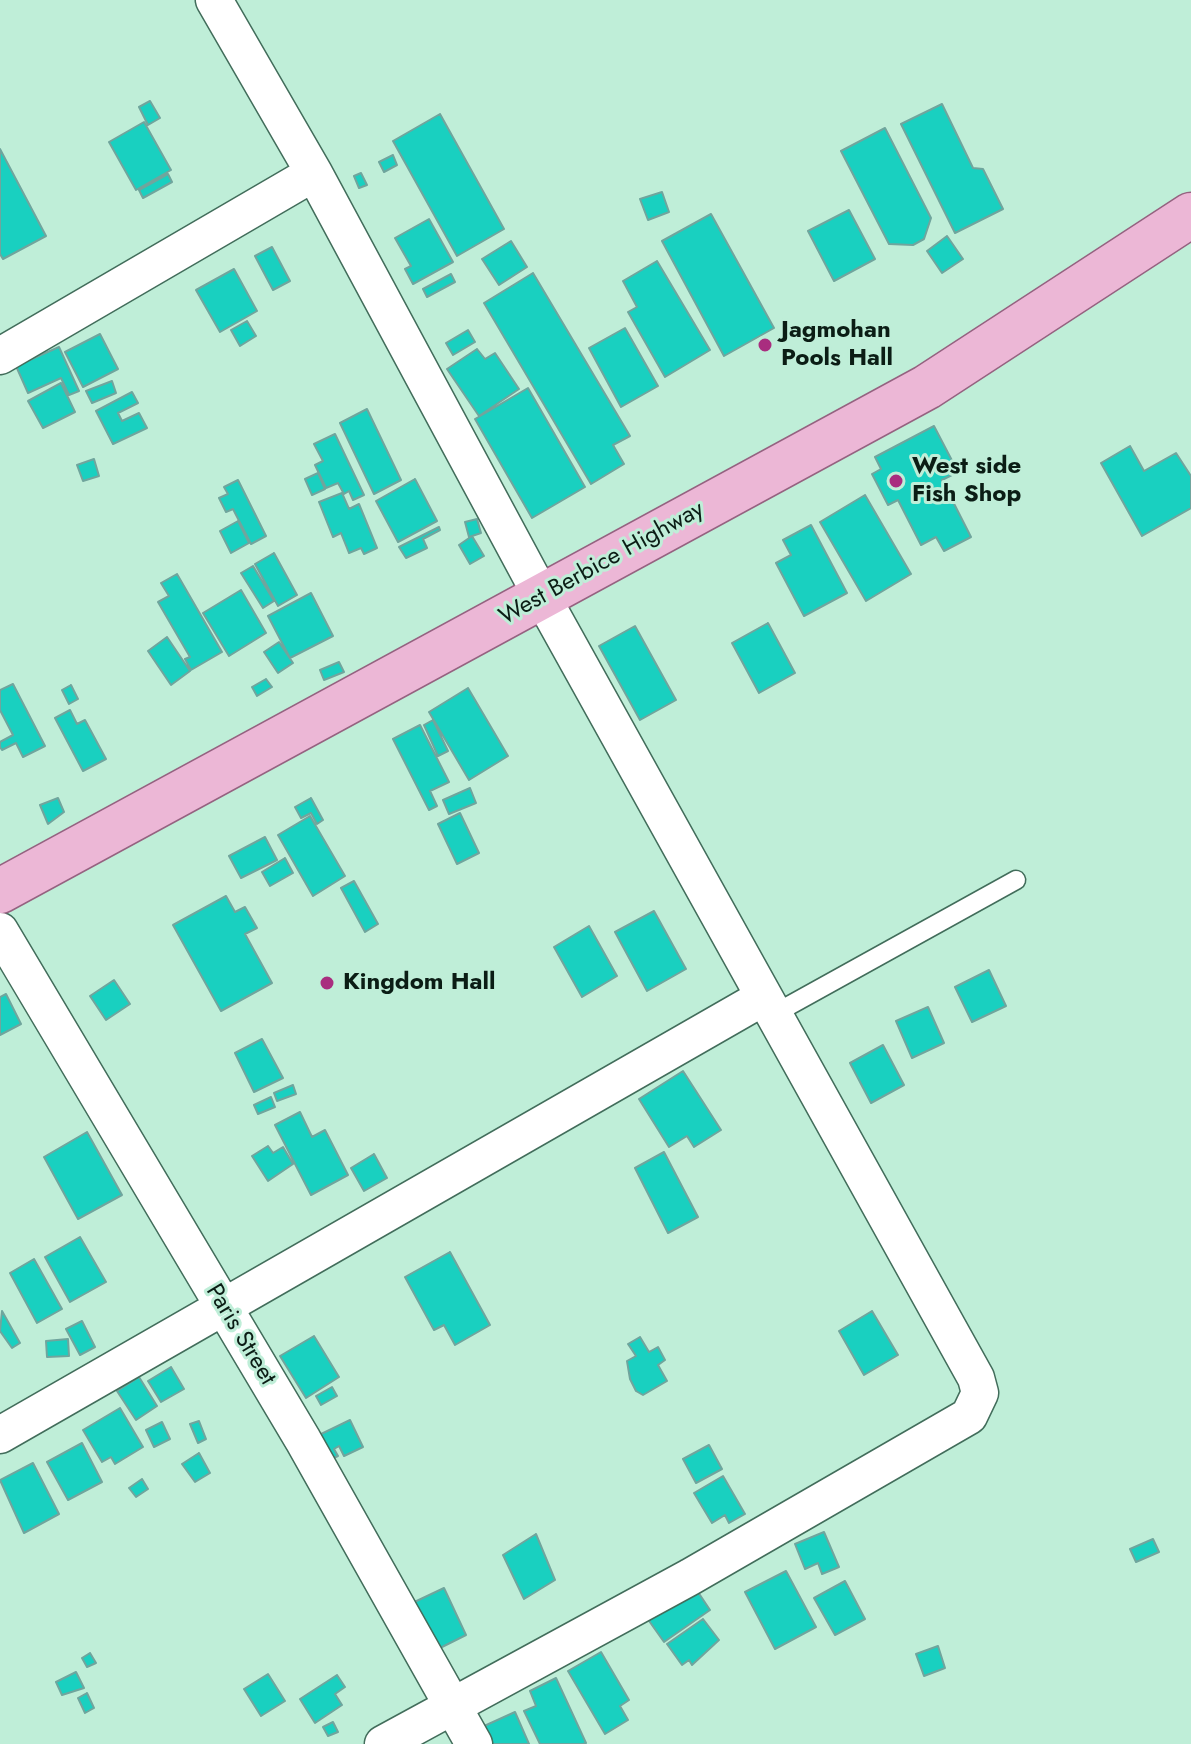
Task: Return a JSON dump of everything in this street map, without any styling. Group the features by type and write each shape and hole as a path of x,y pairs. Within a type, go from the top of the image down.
{"main road":[{"name":"West Berbice Highway","path":"0,891 927,387 1191,215"}],"street":[{"path":"214,0 314,173 542,597 976,1378 980,1393 978,1404 969,1416 690,1577 383,1744"},
{"path":"0,356 314,173"},
{"name":"Paris Street","path":"0,931 223,1307 474,1744"},
{"path":"0,1435 223,1307 769,1005"}],"lane":[{"path":"769,1005 1016,880"}],"building":[{"path":"150,101 160,118 148,125 139,107"},
{"path":"942,104 973,168 983,169 1003,209 955,233 901,124"},
{"path":"440,114 504,229 457,256 393,141"},
{"path":"144,122 171,170 136,190 109,142"},
{"path":"885,128 931,218 924,239 913,245 889,244 841,151"},
{"path":"0,149 46,236 3,259 0,254"},
{"path":"393,155 397,165 384,172 379,162"},
{"path":"361,173 367,185 359,188 354,176"},
{"path":"168,174 172,182 143,198 139,190"},
{"path":"662,192 669,212 648,220 640,199"},
{"path":"849,210 875,259 834,281 808,231"},
{"path":"711,214 774,328 724,356 662,241"},
{"path":"429,219 453,262 413,284 405,269 411,266 395,238"},
{"path":"947,236 963,259 942,273 927,251"},
{"path":"511,241 527,267 499,285 482,259"},
{"path":"272,247 290,281 273,290 255,256"},
{"path":"657,261 710,350 665,377 628,312 637,307 623,281"},
{"path":"234,269 257,311 220,332 196,290"},
{"path":"533,273 630,436 613,445 624,464 591,484 484,303"},
{"path":"451,274 455,282 427,297 423,289"},
{"path":"247,321 256,336 240,346 231,330"},
{"path":"625,328 658,386 621,407 589,348"},
{"path":"468,330 475,342 453,355 446,343"},
{"path":"100,334 118,369 83,387 65,352"},
{"path":"59,347 79,391 69,395 61,378 28,393 16,366"},
{"path":"477,349 485,359 495,353 519,389 479,416 447,369"},
{"path":"112,381 116,393 92,403 86,391"},
{"path":"61,383 75,412 43,428 28,401"},
{"path":"528,388 585,487 532,518 475,419"},
{"path":"132,392 138,403 118,413 122,421 139,413 147,428 113,444 96,411"},
{"path":"367,409 401,480 374,494 340,423"},
{"path":"934,426 958,472 942,480 971,537 944,551 936,537 921,545 898,500 888,505 872,474 881,469 875,457"},
{"path":"335,434 364,495 353,500 349,491 344,494 338,483 326,488 315,465 323,461 314,444"},
{"path":"1130,446 1144,471 1176,453 1191,476 1191,508 1142,536 1101,463"},
{"path":"94,459 99,476 83,481 77,465"},
{"path":"318,473 325,489 312,495 305,479"},
{"path":"415,479 437,521 398,542 376,501"},
{"path":"238,480 266,536 251,544 233,509 226,512 219,498 228,494 224,487"},
{"path":"342,493 349,509 359,504 377,548 364,554 361,548 349,553 341,533 333,537 319,502"},
{"path":"865,495 911,574 866,601 820,522"},
{"path":"477,519 481,533 469,537 465,522"},
{"path":"238,521 249,543 231,553 220,531"},
{"path":"811,525 847,593 804,616 776,563 791,555 783,540"},
{"path":"439,527 440,530 423,539 427,548 406,558 399,547"},
{"path":"472,536 484,556 470,564 459,545"},
{"path":"274,553 297,595 278,606 255,564"},
{"path":"253,566 274,601 263,608 241,573"},
{"path":"177,574 222,652 191,670 185,659 190,657 158,602 169,596 161,583"},
{"path":"241,590 266,633 229,656 203,613"},
{"path":"311,593 333,636 290,658 268,616"},
{"path":"768,623 795,673 759,693 732,643"},
{"path":"635,626 676,700 640,720 599,646"},
{"path":"167,637 190,671 171,685 148,651"},
{"path":"279,642 293,663 278,673 264,652"},
{"path":"339,662 344,672 324,680 320,670"},
{"path":"266,679 272,687 257,696 252,687"},
{"path":"13,684 45,746 23,757 16,743 2,750 0,747 0,742 13,735 0,710 0,690"},
{"path":"71,685 78,699 69,704 62,690"},
{"path":"468,688 508,756 469,780 429,712"},
{"path":"70,710 77,724 85,720 106,759 83,771 55,718"},
{"path":"433,720 448,751 438,756 424,725"},
{"path":"420,725 449,782 430,791 437,806 429,810 393,739"},
{"path":"470,788 476,803 449,814 443,800"},
{"path":"58,798 64,812 48,824 40,805"},
{"path":"311,798 323,820 317,824 311,813 301,818 295,807"},
{"path":"460,813 479,853 457,864 438,824"},
{"path":"310,816 345,876 313,896 278,835"},
{"path":"265,837 277,860 241,878 229,856"},
{"path":"285,858 293,873 270,886 262,872"},
{"path":"354,881 378,924 365,932 341,888"},
{"path":"226,896 235,912 245,907 257,928 245,934 272,983 221,1011 173,925"},
{"path":"654,911 686,969 647,991 615,932"},
{"path":"589,926 617,976 582,997 554,947"},
{"path":"989,970 1006,1006 972,1022 955,987"},
{"path":"114,980 130,1004 106,1020 90,996"},
{"path":"6,994 21,1024 0,1035 0,997"},
{"path":"928,1007 944,1043 912,1058 896,1021"},
{"path":"262,1039 283,1078 254,1092 235,1053"},
{"path":"883,1045 904,1085 871,1103 850,1063"},
{"path":"683,1071 721,1130 694,1147 687,1136 669,1147 639,1099"},
{"path":"293,1085 296,1094 277,1101 274,1093"},
{"path":"271,1097 275,1107 258,1114 254,1105"},
{"path":"300,1112 312,1137 325,1130 348,1175 311,1195 275,1125"},
{"path":"87,1132 122,1195 78,1219 44,1157"},
{"path":"268,1146 273,1153 283,1147 293,1164 268,1181 252,1156"},
{"path":"664,1152 698,1217 668,1233 635,1168"},
{"path":"374,1154 387,1178 364,1191 351,1168"},
{"path":"80,1237 106,1282 70,1302 45,1257"},
{"path":"450,1252 490,1325 455,1345 444,1325 434,1330 405,1277"},
{"path":"34,1259 62,1309 37,1323 10,1273"},
{"path":"2,1311 20,1343 12,1348 0,1331"},
{"path":"872,1311 898,1355 864,1375 839,1331"},
{"path":"82,1321 95,1347 80,1355 66,1329"},
{"path":"314,1336 339,1377 306,1398 280,1356"},
{"path":"640,1337 649,1352 658,1347 665,1360 658,1365 667,1381 643,1395 636,1391 630,1379 627,1361 636,1356 628,1344"},
{"path":"68,1339 69,1356 47,1357 46,1341"},
{"path":"171,1367 184,1389 161,1402 148,1381"},
{"path":"139,1377 157,1406 136,1420 117,1391"},
{"path":"332,1387 337,1396 321,1405 316,1396"},
{"path":"120,1408 143,1447 115,1464 111,1457 102,1462 83,1430"},
{"path":"350,1420 363,1447 344,1456 339,1446 334,1449 338,1456 327,1461 315,1437"},
{"path":"199,1421 206,1439 198,1443 190,1424"},
{"path":"162,1422 170,1439 154,1447 146,1430"},
{"path":"82,1443 102,1482 68,1500 47,1462"},
{"path":"709,1445 722,1469 696,1483 683,1459"},
{"path":"199,1453 210,1473 195,1482 182,1464"},
{"path":"33,1463 59,1514 24,1533 0,1480"},
{"path":"723,1476 745,1514 729,1523 725,1515 712,1523 694,1493"},
{"path":"142,1479 148,1489 136,1497 129,1488"},
{"path":"824,1532 839,1567 822,1574 818,1563 805,1569 795,1544"},
{"path":"536,1534 555,1580 524,1599 503,1555"},
{"path":"1153,1539 1159,1552 1136,1562 1130,1549"},
{"path":"786,1571 816,1627 775,1649 745,1592"},
{"path":"845,1581 865,1619 835,1635 814,1598"},
{"path":"694,1586 710,1610 664,1642 647,1618"},
{"path":"444,1588 466,1635 428,1654 406,1606"},
{"path":"703,1619 719,1640 692,1665 689,1660 682,1665 667,1644"},
{"path":"938,1646 945,1668 924,1676 916,1654"},
{"path":"601,1652 629,1700 620,1706 628,1720 605,1734 568,1671"},
{"path":"90,1653 96,1663 87,1667 82,1658"},
{"path":"76,1672 84,1688 62,1695 56,1682"},
{"path":"268,1674 285,1701 261,1716 244,1689"},
{"path":"337,1675 345,1687 335,1694 342,1705 315,1723 300,1699"},
{"path":"556,1678 586,1743 540,1744 524,1711 536,1706 530,1691"},
{"path":"87,1693 94,1708 85,1713 78,1698"},
{"path":"515,1712 529,1744 490,1744 482,1727"},
{"path":"333,1722 338,1732 328,1736 323,1727"}],"place":[{"name":"Jagmohan Pools Hall","path":"765,345"},
{"name":"West side Fish Shop","path":"896,481"},
{"name":"Kingdom Hall","path":"327,983"}]}
